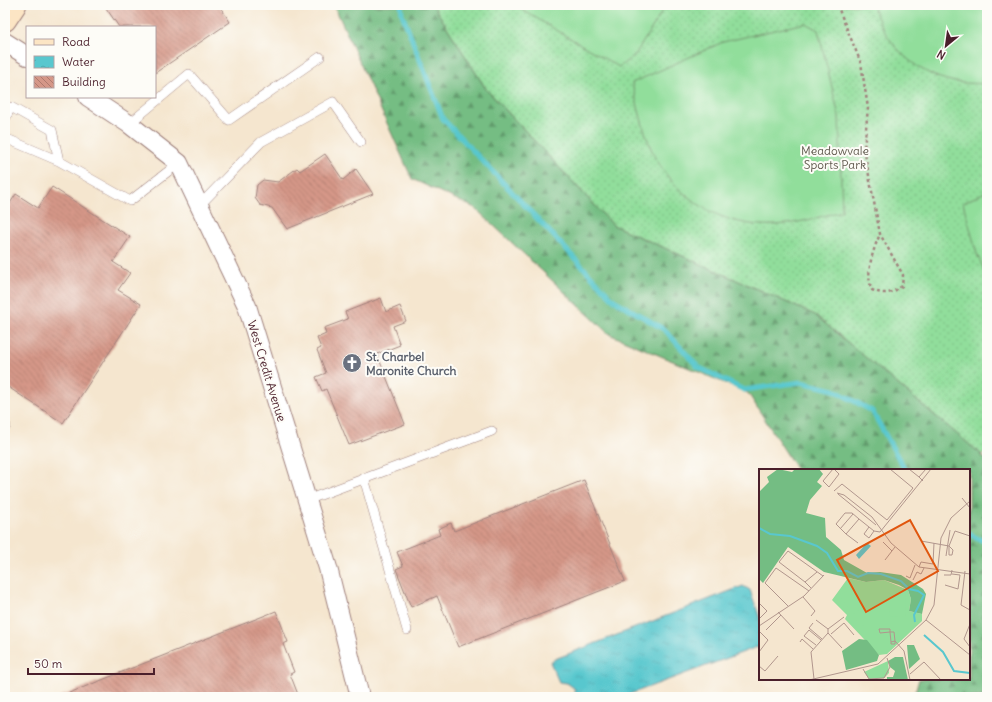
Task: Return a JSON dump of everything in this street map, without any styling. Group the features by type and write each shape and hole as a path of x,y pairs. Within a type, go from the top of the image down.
{"main road":[{"path":"5,20 15,5"}],"street":[{"path":"5,42 26,55"},
{"name":"West Credit Avenue","path":"90,98 129,124 179,163 247,306 328,568 360,697"}],"lane":[{"path":"129,124 189,74 229,120 320,57"},
{"path":"199,206 261,142 333,102 361,142"},
{"path":"5,120 11,107 52,130 59,161"},
{"path":"5,138 59,161 130,201 179,163"},
{"path":"307,500 492,431"},
{"path":"364,478 407,630"}],"path":[{"path":"837,5 861,63 868,108 864,149 880,234 903,275 902,286 893,292 881,294 872,290 868,282 873,249 880,234"}],"green space":[{"path":"334,5 433,5 486,89 613,225 815,315 982,455 987,461 987,697 914,697 919,680 970,680 970,469 796,469 748,393 609,334 475,208 412,179"},
{"name":"Meadowvale Sports Park","path":"433,5 987,5 987,452 982,455 815,315 613,225 486,89"},
{"path":"514,5 666,5 635,55 619,67"},
{"path":"873,5 987,5 987,84 962,83 934,76 911,62 892,42 884,30"},
{"path":"805,23 818,30 839,116 842,211 800,222 774,225 755,225 719,215 703,207 674,184 662,169 646,136 632,83 723,42"},
{"path":"987,191 987,277 977,254 963,203"}],"water":[{"path":"743,586 750,590 759,615 759,646 622,697 571,697 575,693 574,688 567,683 559,682 550,662"}],"building":[{"path":"104,5 219,5 230,22 156,72 156,26 118,26"},
{"path":"325,154 343,180 356,169 373,194 287,229 272,208 260,205 255,198 257,185 263,180 278,182 297,168 300,171"},
{"path":"52,187 130,237 113,262 130,273 118,290 141,304 63,423 5,385 5,211 16,194 38,208"},
{"name":"St. Charbel Maronite Church","path":"381,298 386,312 400,306 406,321 393,326 400,345 377,354 405,424 349,445 326,389 322,391 316,377 326,373 317,350 321,348 317,338 326,334 324,328 348,319 345,312"},
{"path":"584,480 625,581 458,647 437,596 411,607 396,569 403,566 397,552 440,535 438,529 451,523 454,531"},
{"path":"276,611 288,642 283,644 294,672 290,674 299,697 59,697"}],"waterway":[{"path":"401,5 402,14 443,119 614,300 665,330 698,367 744,390 801,382 834,390 872,411 904,469"},
{"path":"970,534 987,543"}],"place":[{"name":"St. Charbel Maronite Church","path":"352,363"}]}
